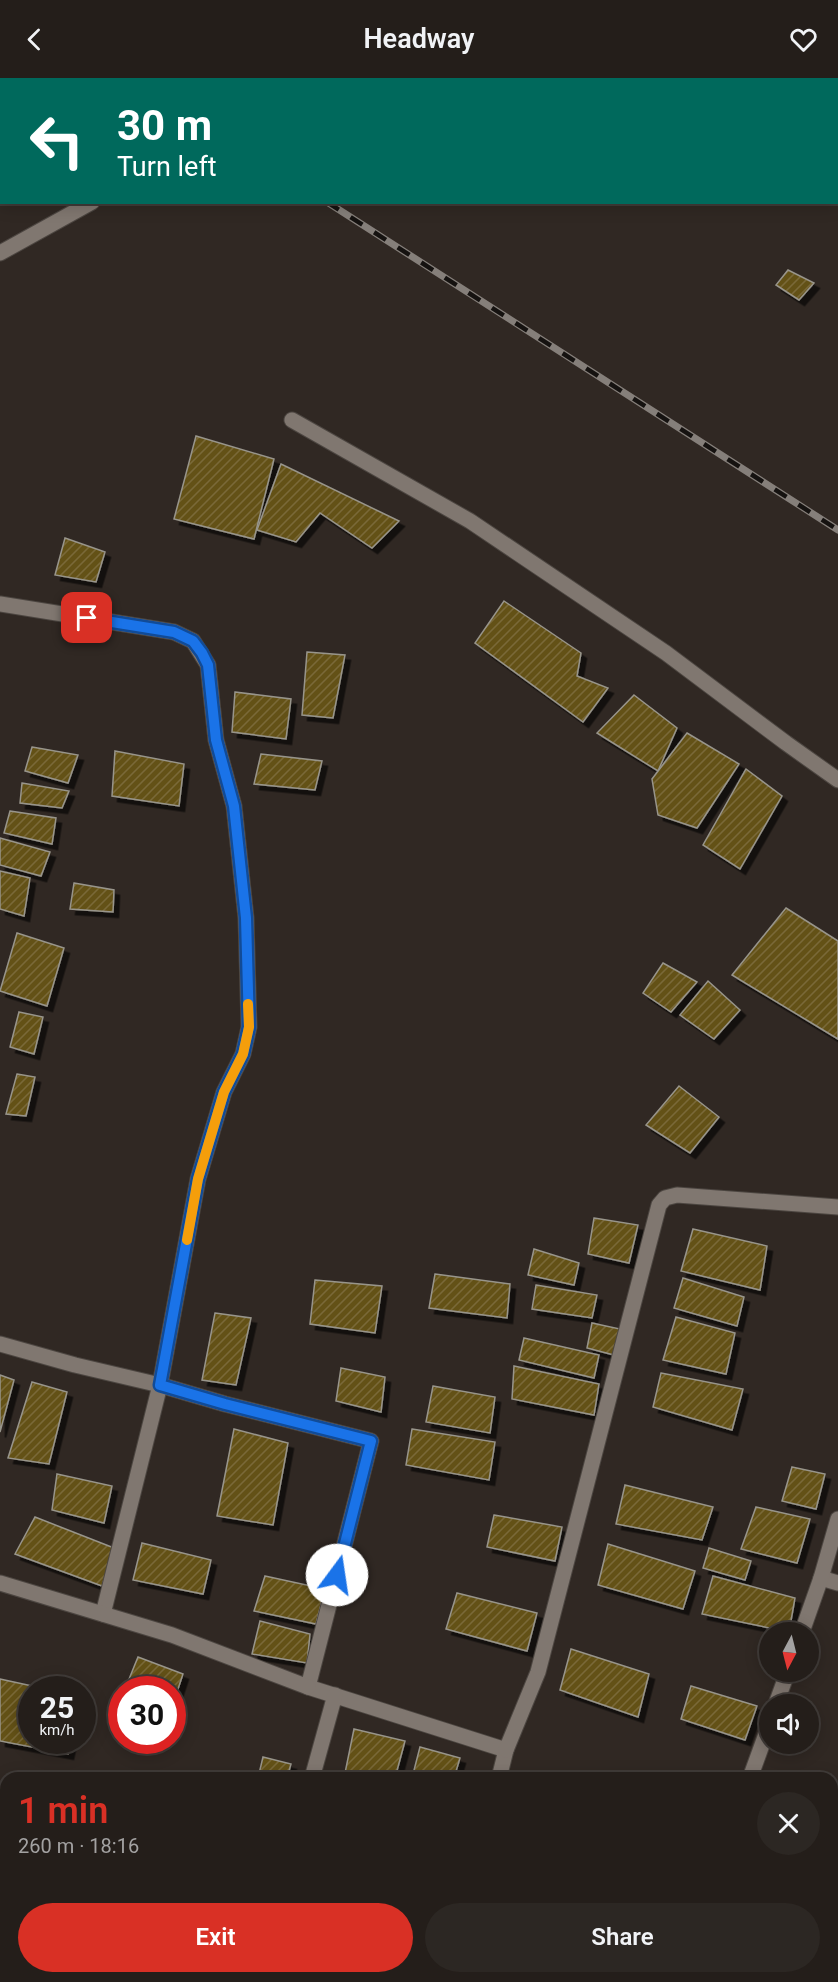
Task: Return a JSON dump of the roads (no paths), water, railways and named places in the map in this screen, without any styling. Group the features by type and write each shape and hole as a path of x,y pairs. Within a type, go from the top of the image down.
{"street":[{"path":"2,248 88,204"},
{"path":"292,420 470,520 666,653 838,780"},
{"path":"0,604 174,632 193,641 208,665 216,740 234,806 246,918 249,1027 243,1054 224,1092 198,1179 160,1385 103,1614"},
{"path":"500,1772 506,1750 538,1672 658,1205 665,1198 677,1195 838,1207"},
{"path":"0,1344 371,1441 308,1687"},
{"path":"806,1622 838,1519"},
{"path":"821,1578 838,1583"},
{"path":"0,1583 172,1635 308,1687 506,1750"},
{"path":"314,1772 335,1695"},
{"path":"752,1772 759,1753"}],"railway":[{"path":"330,204 838,530"}]}
